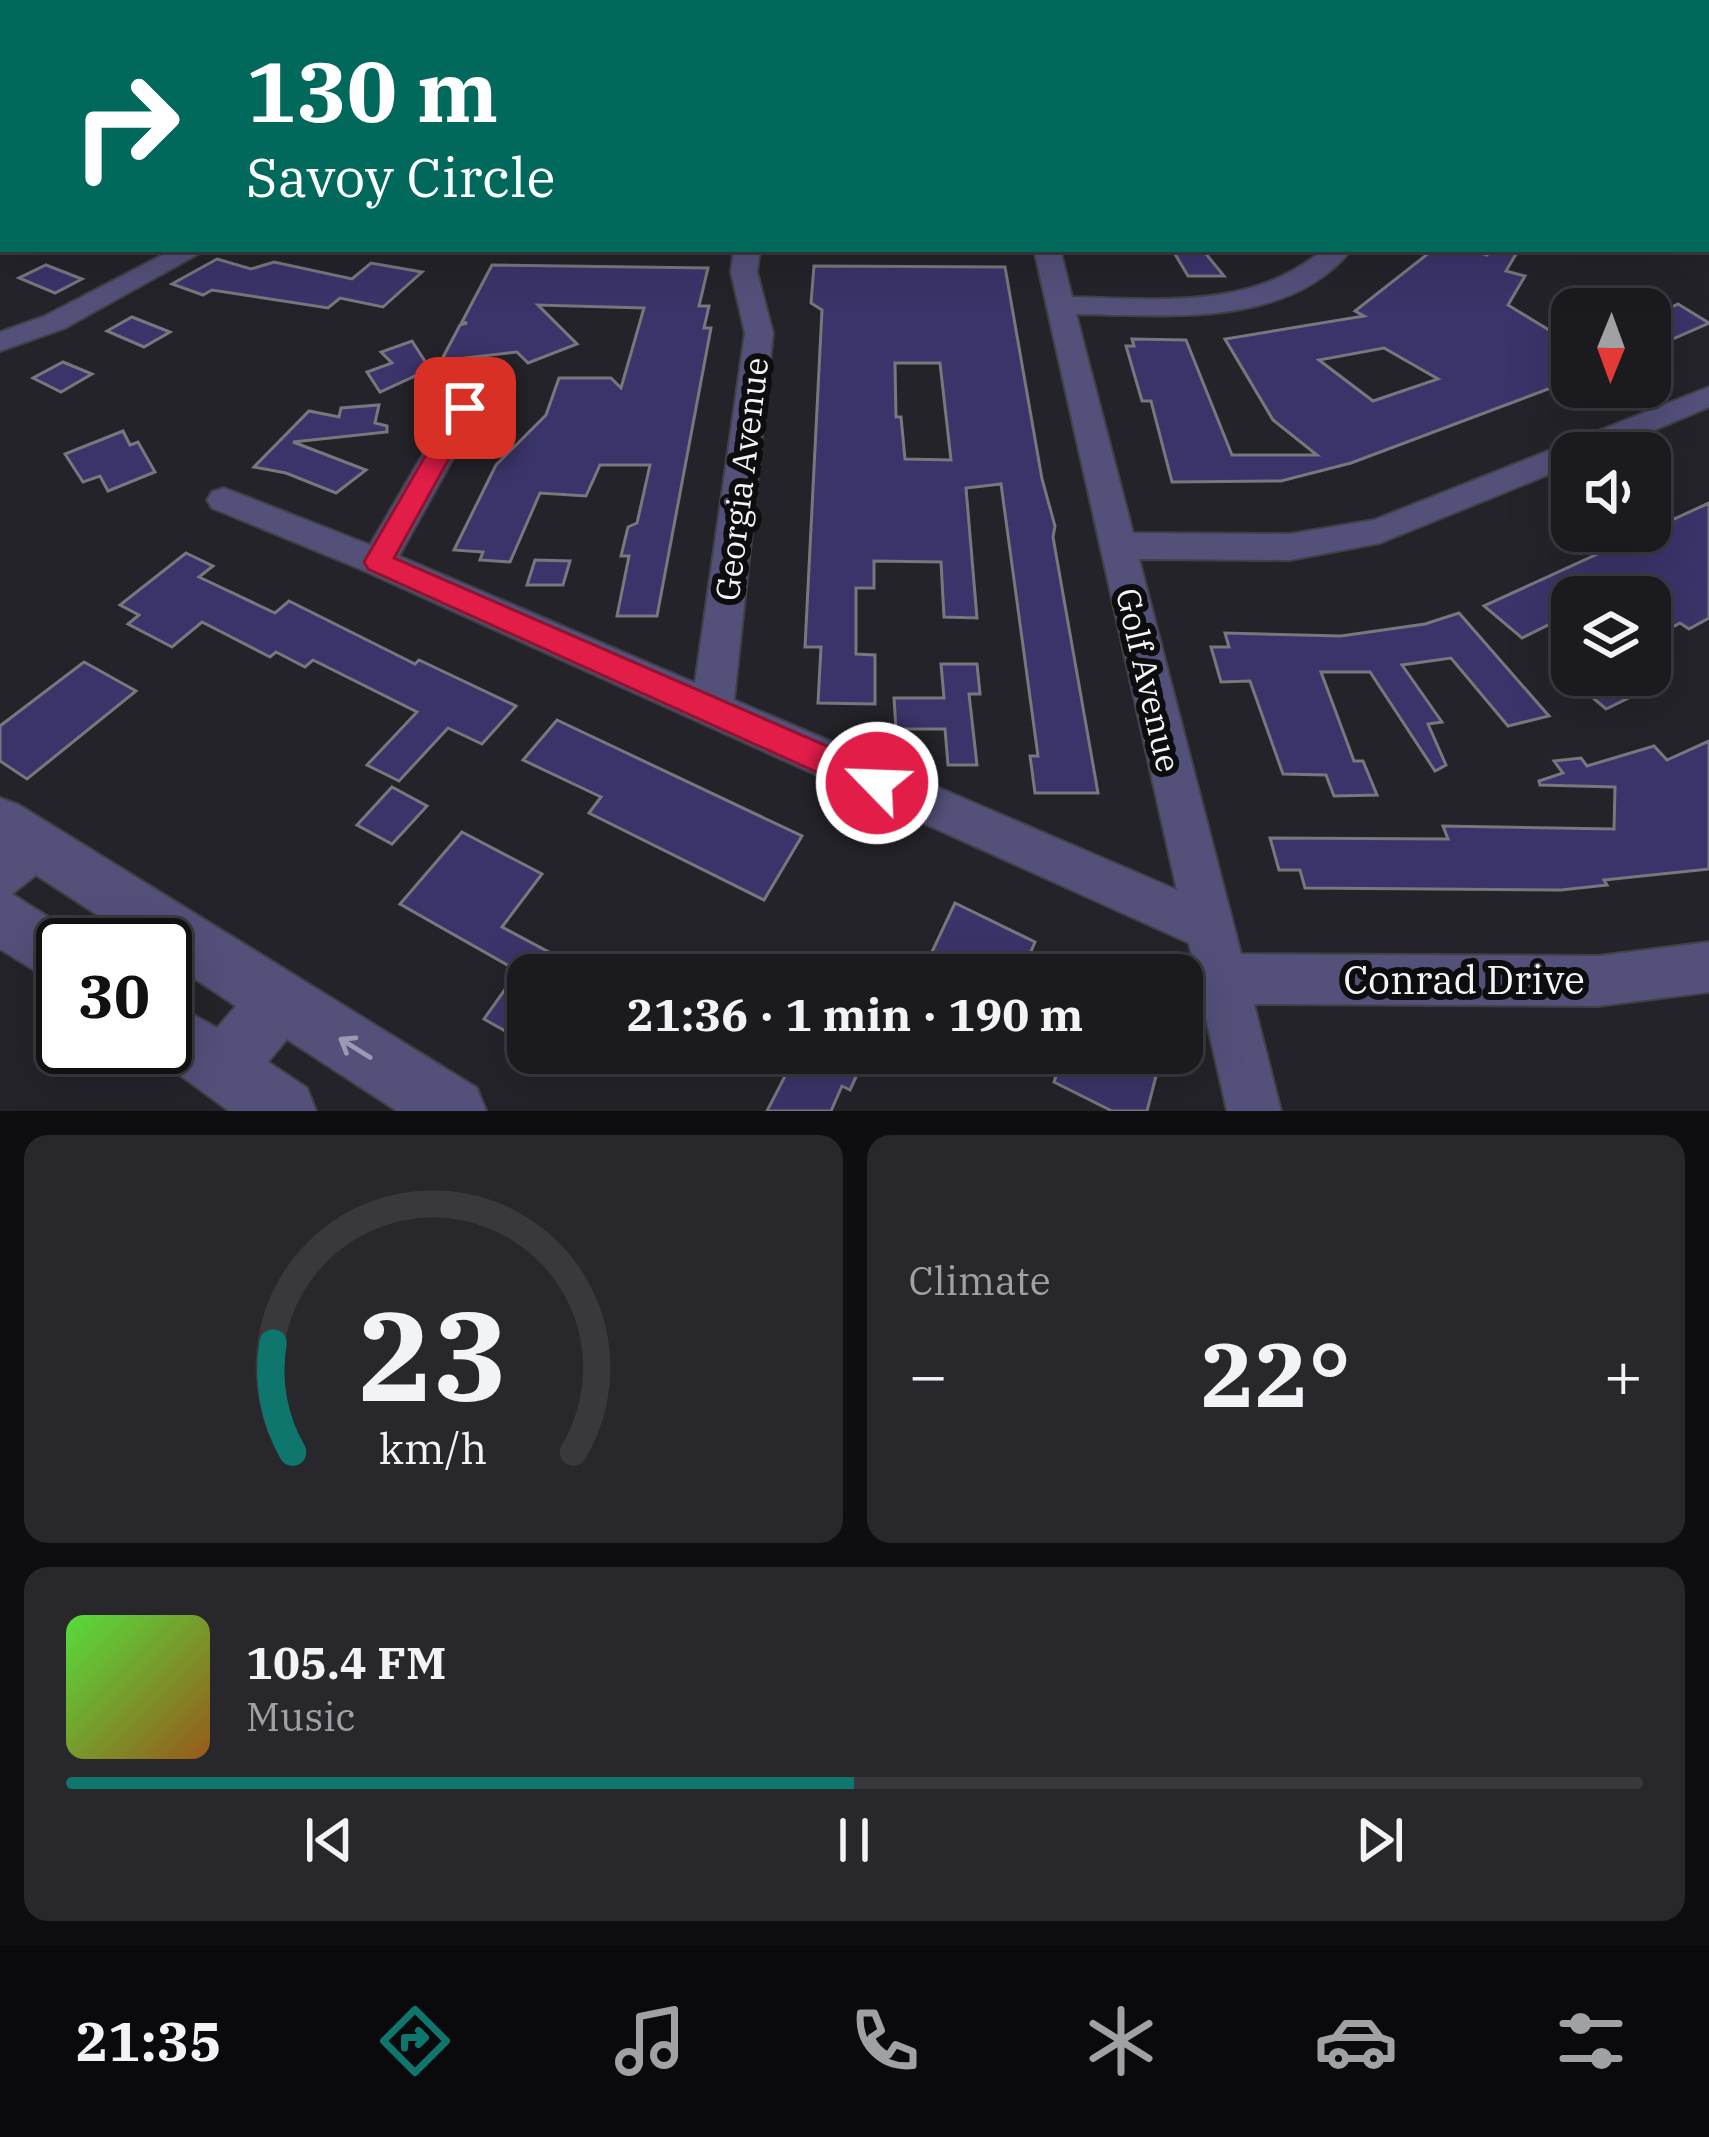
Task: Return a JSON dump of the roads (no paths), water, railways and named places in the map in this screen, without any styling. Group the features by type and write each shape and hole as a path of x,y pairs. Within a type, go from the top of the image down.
{"street":[{"path":"142,0 213,0"},
{"path":"0,342 55,322 188,252"},
{"name":"Georgia Avenue","path":"712,712 759,333 744,272 747,252"},
{"name":"Golf Avenue","path":"1047,252 1254,1111"},
{"path":"1060,305 1181,305 1251,298 1305,279 1336,252"},
{"path":"1117,547 1290,547 1380,531 1709,396"},
{"path":"378,562 465,408"},
{"path":"224,500 378,562 1207,927"},
{"path":"11,846 280,1000 454,1111"},
{"path":"0,916 36,940"},
{"name":"Conrad Drive","path":"1219,979 1598,980 1709,968"},
{"path":"223,1069 280,1000"},
{"path":"192,1048 284,1111"}]}
